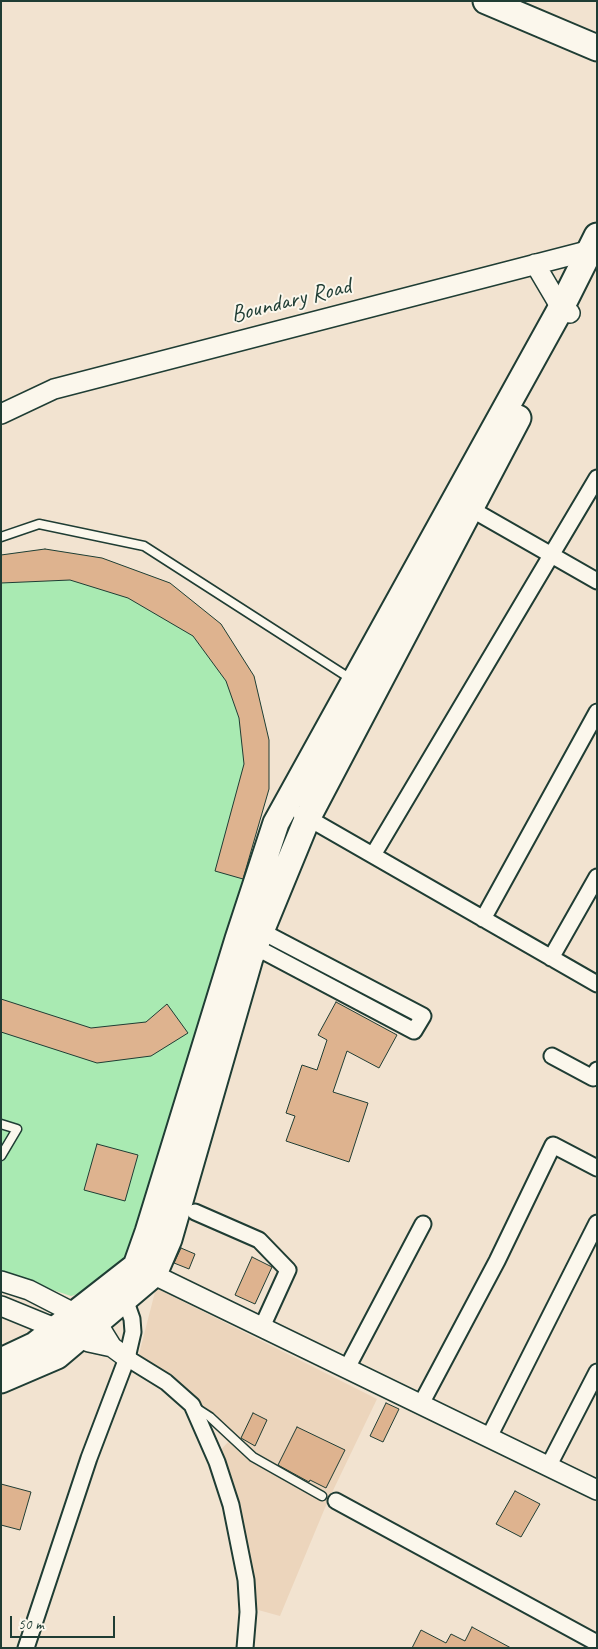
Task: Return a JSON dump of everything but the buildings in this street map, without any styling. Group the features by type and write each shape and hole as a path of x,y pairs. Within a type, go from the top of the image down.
{"main road":[{"path":"486,1 597,48"},
{"path":"1,1361 76,1326 124,1299 169,1239 185,1144 251,938 276,823 364,686 566,311 595,251"},
{"path":"251,938 308,817 364,686"},
{"path":"1,1380 57,1356 76,1326 145,1270"}],"street":[{"name":"Boundary Road","path":"1,414 54,389 535,264 595,251"},
{"path":"535,264 566,311"},
{"path":"373,855 597,478"},
{"path":"463,504 597,581"},
{"path":"483,919 597,712"},
{"path":"285,808 308,817 597,984"},
{"path":"551,958 597,877"},
{"path":"251,938 423,1016 414,1031 251,938"},
{"path":"552,1056 593,1078 597,1070"},
{"path":"421,1404 498,1260 553,1145 597,1168"},
{"path":"195,1212 259,1240 288,1270 262,1326"},
{"path":"489,1437 597,1223"},
{"path":"348,1368 423,1224"},
{"path":"145,1270 596,1489"},
{"path":"1,1281 29,1290 76,1326"},
{"path":"26,1648 89,1458 119,1352 133,1332 132,1319 124,1299"},
{"path":"1,1306 76,1326 99,1326 119,1352 166,1382 192,1405 216,1462 231,1505 246,1580 248,1612 245,1648"},
{"path":"548,1467 597,1372"},
{"path":"329,1499 597,1643"}],"lane":[{"path":"1,537 39,524 144,546 364,686"},
{"path":"1,1124 17,1129 1,1156"},
{"path":"192,1405 210,1417 253,1457 329,1499"}],"shaded area":[{"path":"156,1288 377,1399 327,1503 280,1616 251,1608 219,1452 228,1442 215,1429 199,1404 182,1385 138,1358"}],"green space":[{"path":"45,549 102,558 170,583 221,624 254,676 269,740 269,789 134,1255 111,1285 71,1296 1,1273 1,555"}]}
